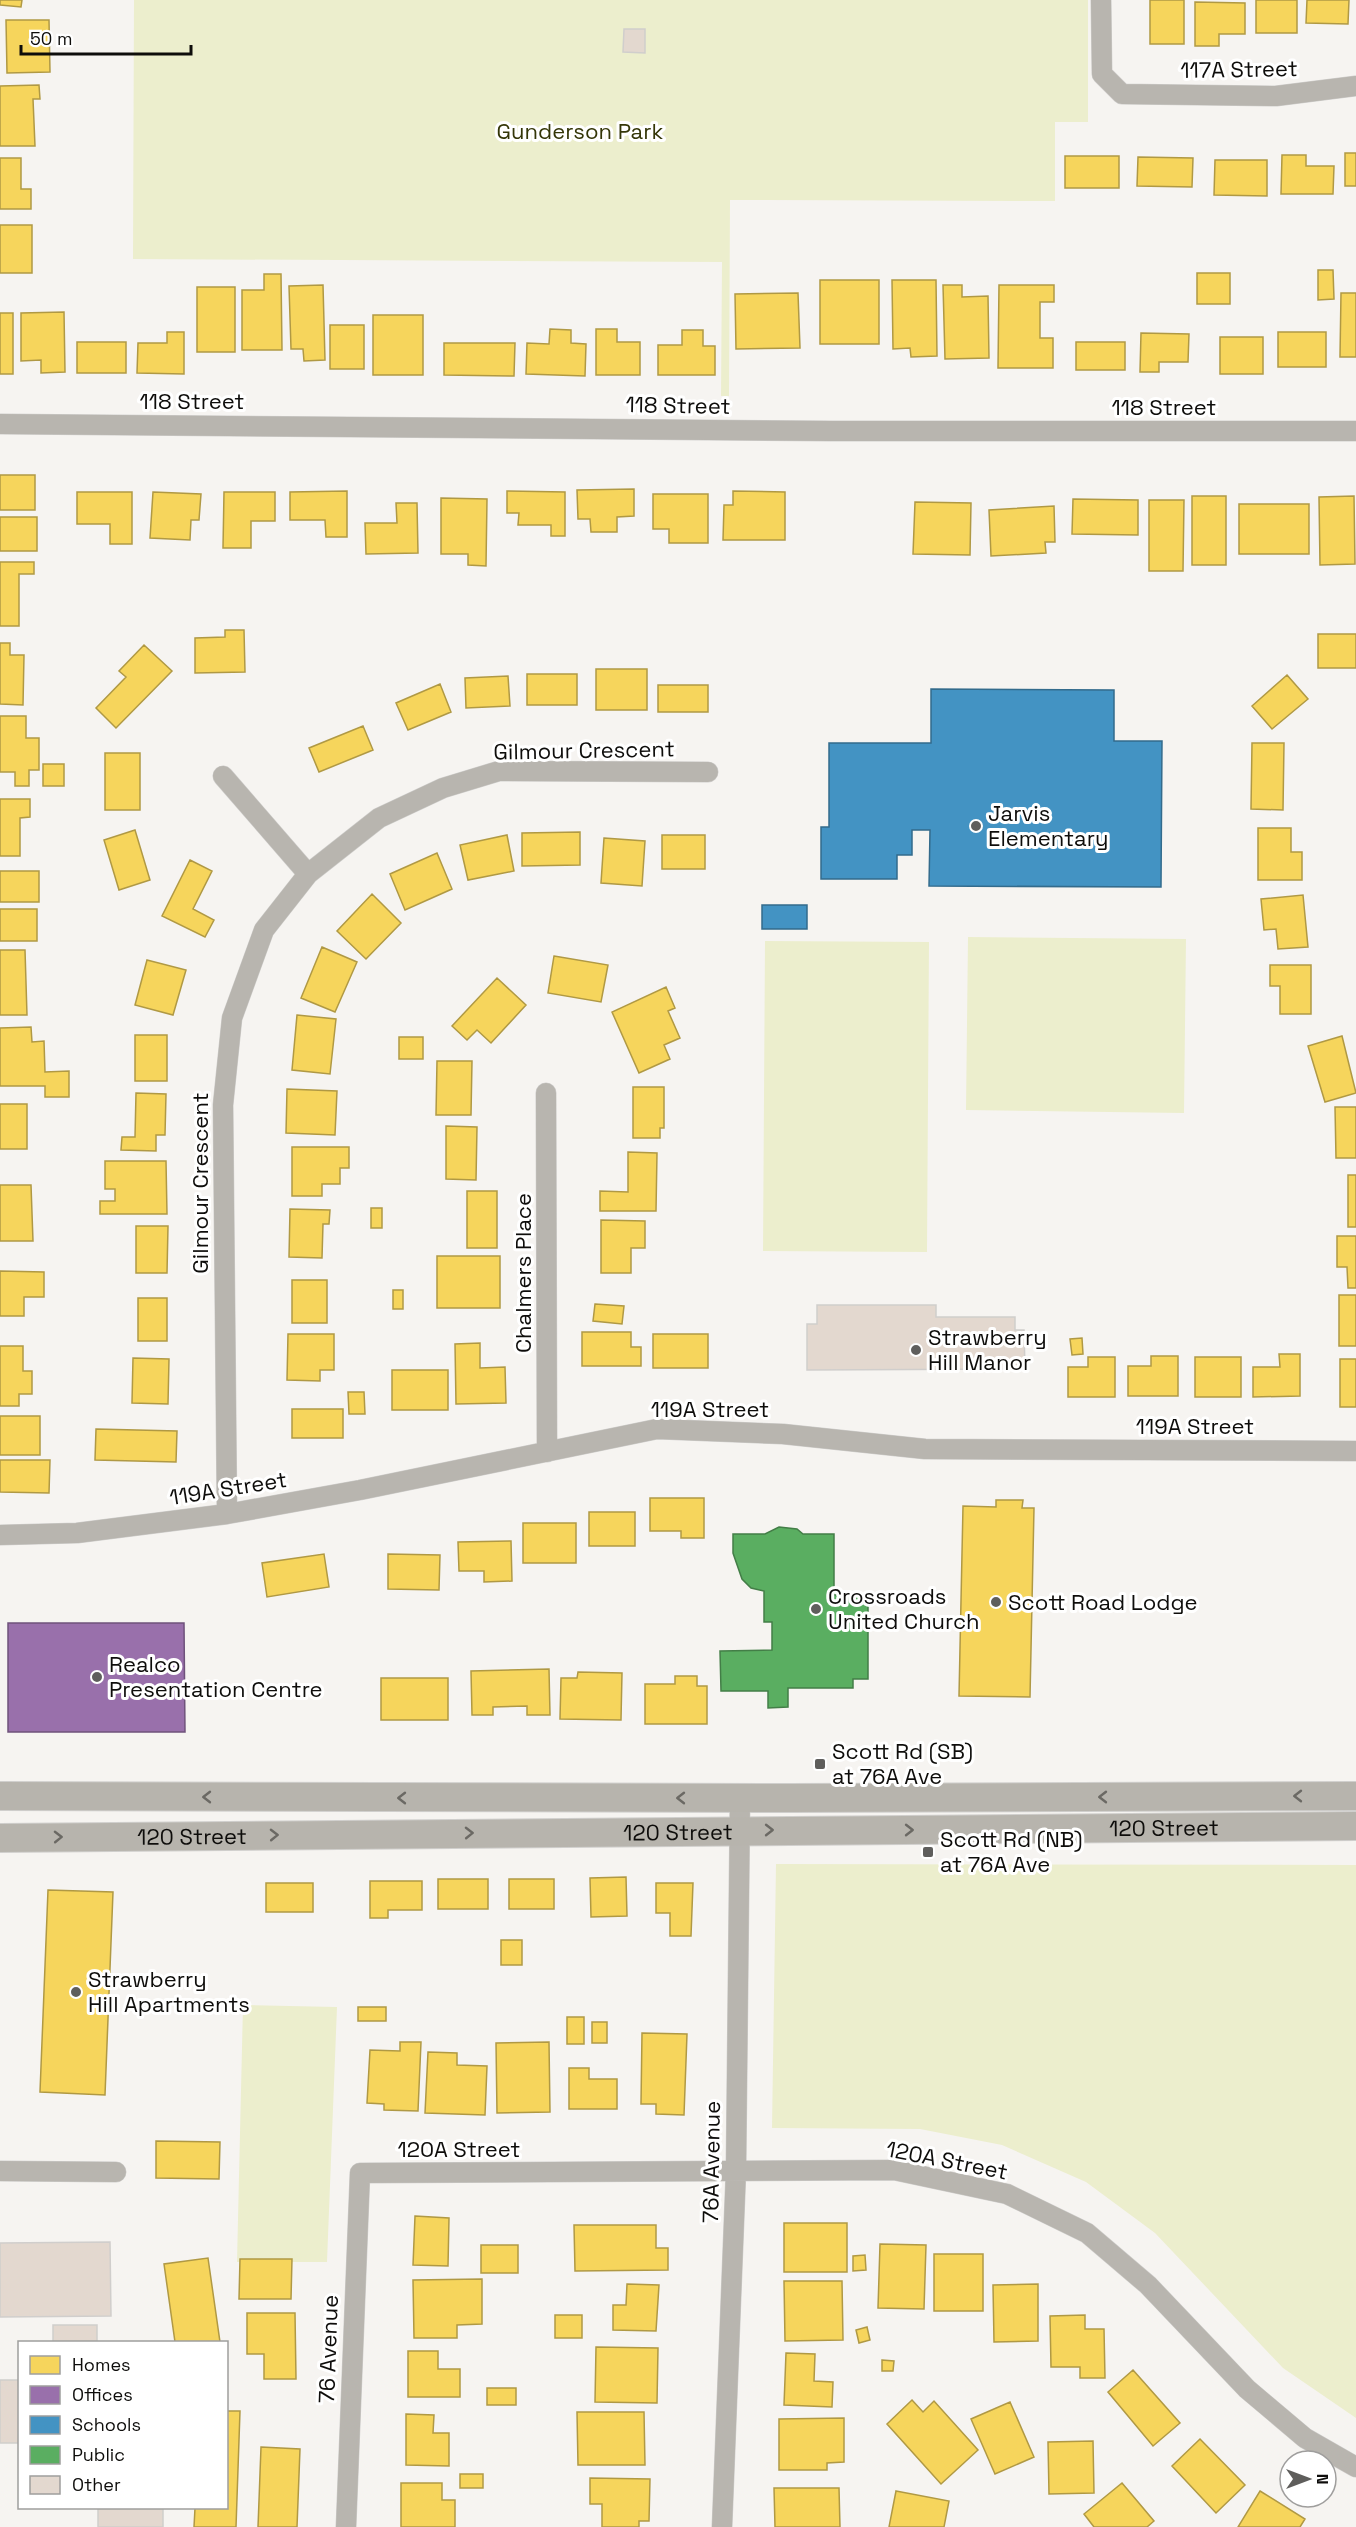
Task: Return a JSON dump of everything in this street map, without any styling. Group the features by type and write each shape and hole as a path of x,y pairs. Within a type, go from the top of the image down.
{"main road":[{"name":"120 Street","path":"0,1796 740,1798 1356,1796"},
{"name":"120 Street","path":"0,1838 740,1830 1356,1827"}],"street":[{"name":"117A Street","path":"1101,0 1102,74 1122,94 1276,96 1356,86"},
{"name":"118 Street","path":"0,424 832,431 1356,431"},
{"name":"Gilmour Crescent","path":"227,1514 223,1105 232,1018 264,930 308,874 379,818 443,788 499,771 708,772"},
{"path":"224,776 308,874"},
{"name":"Chalmers Place","path":"546,1093 547,1452"},
{"name":"119A Street","path":"0,1535 77,1533 227,1514 657,1429 783,1434 925,1449 1356,1451"},
{"name":"76A Avenue","path":"722,2527 736,2170 740,1798"},
{"name":"120A Street","path":"360,2173 894,2170 1007,2194 1087,2233 1148,2285 1247,2390 1305,2438 1356,2467"},
{"path":"0,2171 116,2172"},
{"name":"76 Avenue","path":"346,2527 360,2173"}],"green space":[{"name":"Gunderson Park","path":"134,0 1088,0 1088,122 1055,122 1055,201 730,200 729,396 721,396 722,262 133,259"},
{"path":"968,937 1186,939 1184,1113 966,1110"},
{"path":"765,941 929,942 927,1252 763,1251"},
{"path":"776,1864 1356,1865 1356,2418 1283,2368 1155,2233 1086,2182 1002,2145 920,2129 772,2128"},
{"path":"243,2005 337,2007 327,2262 237,2262"}],"building: Homes":[{"path":"0,0 22,0 21,7 0,5"},
{"path":"1150,0 1184,0 1184,44 1150,44"},
{"path":"1256,0 1297,0 1297,33 1256,33"},
{"path":"1307,0 1349,0 1348,24 1306,23"},
{"path":"1195,2 1245,3 1245,34 1219,34 1219,46 1195,46"},
{"path":"6,20 49,20 50,72 7,73"},
{"path":"39,85 40,99 33,99 35,146 0,146 0,86"},
{"path":"1345,153 1356,153 1356,186 1345,186"},
{"path":"1282,155 1306,155 1306,166 1334,166 1333,194 1281,194"},
{"path":"1065,156 1119,156 1119,188 1065,188"},
{"path":"1138,157 1193,158 1192,187 1137,186"},
{"path":"0,158 21,158 21,189 31,189 31,209 0,209"},
{"path":"1215,160 1267,160 1267,196 1214,195"},
{"path":"0,225 32,225 32,273 0,273"},
{"path":"1318,270 1333,270 1334,299 1318,300"},
{"path":"1197,273 1230,273 1230,304 1197,304"},
{"path":"264,274 281,274 282,350 242,350 242,290 264,290"},
{"path":"820,280 879,280 879,344 820,344"},
{"path":"892,280 936,280 937,356 911,357 910,348 893,349"},
{"path":"323,285 325,360 304,361 303,349 291,349 289,286"},
{"path":"943,285 962,285 962,297 988,296 989,358 945,359"},
{"path":"999,285 1054,285 1054,302 1040,302 1040,338 1053,338 1053,368 998,368"},
{"path":"197,287 235,287 235,352 197,352"},
{"path":"798,293 800,348 736,349 735,294"},
{"path":"1341,293 1356,293 1356,357 1340,357"},
{"path":"64,312 65,372 41,373 41,360 21,361 21,313"},
{"path":"0,313 13,313 13,374 0,374"},
{"path":"373,315 423,315 423,375 373,375"},
{"path":"330,325 364,325 364,369 330,369"},
{"path":"550,329 571,330 571,343 586,344 585,376 526,374 527,343 549,344"},
{"path":"596,329 617,329 617,342 640,342 640,375 596,375"},
{"path":"682,330 703,330 703,346 715,346 715,375 658,375 658,345 682,345"},
{"path":"167,332 184,332 184,374 137,373 138,343 167,343"},
{"path":"1278,332 1326,332 1326,367 1278,367"},
{"path":"1141,333 1189,334 1188,362 1159,362 1159,372 1140,372"},
{"path":"1220,337 1263,337 1263,374 1220,374"},
{"path":"77,342 126,342 126,373 77,373"},
{"path":"1076,342 1125,342 1125,370 1076,370"},
{"path":"444,343 515,343 514,376 444,375"},
{"path":"0,475 35,475 35,510 0,510"},
{"path":"634,489 634,516 617,517 617,532 591,532 590,519 578,519 577,490"},
{"path":"347,491 347,537 326,537 325,520 290,520 290,492"},
{"path":"507,491 565,492 565,536 551,536 551,525 518,525 519,513 507,513"},
{"path":"733,491 785,492 785,540 723,540 724,505 733,505"},
{"path":"77,492 132,492 132,544 110,544 110,524 77,524"},
{"path":"153,492 201,494 199,520 191,520 190,540 150,538"},
{"path":"224,492 275,492 275,521 251,521 251,548 223,548"},
{"path":"653,494 708,494 708,543 669,543 669,529 653,529"},
{"path":"1192,496 1226,496 1226,565 1192,565"},
{"path":"1354,496 1355,564 1320,565 1319,497"},
{"path":"441,498 487,499 486,566 468,565 468,554 441,554"},
{"path":"1073,499 1138,500 1138,535 1072,534"},
{"path":"1149,500 1184,500 1183,571 1149,571"},
{"path":"915,502 971,503 970,555 913,554"},
{"path":"396,503 417,503 418,553 366,554 365,523 397,523"},
{"path":"1239,504 1309,504 1309,554 1239,554"},
{"path":"1054,506 1055,542 1045,542 1046,553 991,556 989,510"},
{"path":"0,517 37,517 37,551 0,551"},
{"path":"0,562 34,562 34,574 19,574 19,626 0,626"},
{"path":"225,630 244,630 245,672 195,673 195,638 225,637"},
{"path":"1318,634 1356,634 1356,668 1318,668"},
{"path":"0,643 10,643 10,655 24,655 23,705 0,704"},
{"path":"144,645 172,671 116,728 96,708 126,677 119,671"},
{"path":"596,669 647,669 647,710 596,710"},
{"path":"527,674 577,674 577,705 527,705"},
{"path":"1287,675 1308,699 1272,729 1252,706"},
{"path":"508,676 510,706 466,708 465,678"},
{"path":"440,684 451,712 408,730 396,703"},
{"path":"658,685 708,685 708,712 658,712"},
{"path":"0,716 26,716 26,738 39,738 39,770 29,770 29,786 15,786 15,772 0,772"},
{"path":"363,726 373,750 319,772 309,748"},
{"path":"1252,743 1284,743 1283,810 1251,809"},
{"path":"105,753 140,753 140,810 105,810"},
{"path":"43,764 64,764 64,786 43,786"},
{"path":"0,799 30,799 30,817 20,818 20,856 0,856"},
{"path":"1258,828 1291,828 1291,852 1302,852 1302,880 1258,880"},
{"path":"135,830 150,880 119,890 104,840"},
{"path":"580,832 580,865 522,866 522,833"},
{"path":"507,835 514,871 468,880 460,845"},
{"path":"662,835 705,835 705,869 662,869"},
{"path":"604,838 645,841 642,886 601,883"},
{"path":"437,853 452,889 405,910 390,874"},
{"path":"190,860 212,871 193,909 214,920 205,937 162,916"},
{"path":"0,871 39,871 39,902 0,902"},
{"path":"372,894 401,923 366,959 337,931"},
{"path":"1303,895 1308,947 1278,949 1276,929 1264,930 1261,899"},
{"path":"0,909 37,909 37,941 0,941"},
{"path":"322,947 357,962 335,1012 301,998"},
{"path":"0,950 25,950 27,1015 0,1015"},
{"path":"554,956 608,965 601,1002 548,993"},
{"path":"147,960 186,970 173,1015 135,1005"},
{"path":"1270,965 1311,965 1311,1014 1280,1014 1280,986 1270,986"},
{"path":"497,978 526,1005 491,1043 477,1030 467,1040 452,1026"},
{"path":"666,987 675,1008 668,1011 680,1038 664,1045 670,1059 639,1073 612,1012"},
{"path":"297,1015 336,1019 330,1074 292,1070"},
{"path":"31,1027 32,1042 44,1041 45,1072 69,1071 69,1097 45,1097 45,1086 0,1086 0,1028"},
{"path":"135,1035 167,1035 167,1081 135,1081"},
{"path":"1342,1036 1356,1093 1325,1102 1308,1046"},
{"path":"399,1037 423,1037 423,1059 399,1059"},
{"path":"437,1061 472,1061 471,1115 436,1115"},
{"path":"633,1087 664,1087 664,1128 660,1128 660,1138 633,1138"},
{"path":"287,1089 337,1091 335,1135 286,1133"},
{"path":"136,1093 166,1094 165,1135 156,1135 156,1151 121,1150 122,1137 135,1137"},
{"path":"0,1104 27,1104 27,1149 0,1149"},
{"path":"1335,1107 1356,1107 1356,1158 1336,1158"},
{"path":"446,1126 477,1127 476,1180 446,1179"},
{"path":"292,1147 349,1147 349,1168 340,1168 340,1184 322,1184 322,1196 292,1196"},
{"path":"628,1152 657,1153 656,1211 600,1211 600,1191 628,1192"},
{"path":"105,1161 166,1161 167,1214 100,1214 100,1201 115,1201 115,1189 105,1189"},
{"path":"1348,1175 1356,1175 1356,1227 1348,1227"},
{"path":"0,1185 31,1185 33,1241 0,1241"},
{"path":"467,1191 497,1191 497,1248 467,1248"},
{"path":"371,1208 382,1208 382,1228 371,1228"},
{"path":"290,1209 330,1210 329,1224 323,1224 322,1258 289,1257"},
{"path":"601,1220 645,1221 645,1248 631,1248 631,1273 601,1273"},
{"path":"136,1226 168,1226 167,1273 136,1273"},
{"path":"1337,1236 1356,1236 1356,1288 1348,1288 1347,1267 1337,1267"},
{"path":"437,1256 500,1256 500,1308 437,1308"},
{"path":"0,1271 44,1272 44,1297 24,1297 24,1316 0,1316"},
{"path":"292,1280 327,1280 327,1323 292,1323"},
{"path":"393,1290 403,1290 403,1309 393,1309"},
{"path":"1339,1295 1356,1295 1356,1346 1339,1346"},
{"path":"138,1298 167,1298 167,1341 138,1341"},
{"path":"595,1304 624,1306 622,1324 593,1321"},
{"path":"582,1332 631,1332 631,1347 641,1347 641,1366 582,1366"},
{"path":"288,1334 334,1334 334,1370 320,1370 320,1381 287,1380"},
{"path":"653,1334 708,1334 708,1368 653,1368"},
{"path":"1082,1338 1083,1354 1072,1355 1070,1339"},
{"path":"480,1343 480,1368 505,1367 506,1403 456,1404 455,1344"},
{"path":"0,1346 23,1346 23,1371 32,1371 32,1394 19,1394 19,1406 0,1406"},
{"path":"1279,1354 1300,1354 1300,1396 1253,1397 1253,1367 1280,1367"},
{"path":"1151,1356 1178,1356 1178,1396 1128,1396 1128,1366 1151,1366"},
{"path":"1088,1357 1115,1357 1115,1397 1068,1397 1068,1367 1088,1367"},
{"path":"1195,1357 1241,1357 1241,1397 1195,1397"},
{"path":"133,1358 169,1359 168,1404 132,1403"},
{"path":"1340,1359 1356,1359 1356,1407 1340,1407"},
{"path":"392,1370 448,1370 448,1410 392,1410"},
{"path":"348,1392 364,1392 365,1414 349,1414"},
{"path":"292,1409 343,1409 343,1438 292,1438"},
{"path":"0,1416 40,1416 40,1455 0,1455"},
{"path":"96,1429 177,1431 176,1462 95,1460"},
{"path":"0,1460 50,1460 49,1493 0,1492"},
{"path":"650,1498 704,1498 704,1538 681,1538 681,1531 650,1531"},
{"name":"Scott Road Lodge","path":"996,1500 1023,1500 1022,1508 1034,1508 1030,1697 959,1696 963,1506 996,1507"},
{"path":"589,1512 635,1512 635,1546 589,1546"},
{"path":"523,1523 576,1523 576,1563 523,1563"},
{"path":"511,1541 512,1581 484,1582 484,1571 459,1571 458,1542"},
{"path":"324,1554 329,1587 267,1597 262,1563"},
{"path":"388,1554 440,1555 439,1590 388,1589"},
{"path":"549,1669 550,1715 527,1715 527,1706 493,1707 493,1715 472,1715 471,1671"},
{"path":"578,1672 622,1673 621,1720 560,1719 561,1678 577,1678"},
{"path":"675,1676 697,1676 697,1686 707,1686 707,1724 645,1724 645,1684 675,1684"},
{"path":"381,1678 448,1678 448,1720 381,1720"},
{"path":"626,1877 627,1916 591,1917 590,1878"},
{"path":"438,1879 488,1879 488,1909 438,1909"},
{"path":"509,1879 554,1879 554,1909 509,1909"},
{"path":"370,1881 422,1881 422,1910 388,1910 388,1918 370,1918"},
{"path":"266,1883 313,1883 313,1912 266,1912"},
{"path":"656,1883 693,1883 691,1936 670,1936 670,1913 656,1913"},
{"name":"Strawberry Hill Apartments","path":"48,1890 113,1892 105,2095 40,2092"},
{"path":"501,1940 522,1940 522,1965 501,1965"},
{"path":"358,2007 386,2007 386,2021 358,2021"},
{"path":"567,2017 584,2017 584,2044 567,2044"},
{"path":"592,2022 607,2022 607,2043 592,2043"},
{"path":"642,2033 687,2034 684,2115 656,2114 656,2104 641,2104"},
{"path":"400,2042 421,2042 418,2111 384,2110 384,2104 367,2103 370,2050 400,2051"},
{"path":"549,2042 550,2112 497,2113 496,2043"},
{"path":"428,2052 457,2053 457,2065 487,2066 485,2115 425,2113"},
{"path":"569,2068 589,2068 589,2079 617,2079 617,2109 569,2109"},
{"path":"156,2141 220,2142 219,2179 156,2178"},
{"path":"415,2216 449,2218 448,2266 413,2265"},
{"path":"784,2223 847,2223 847,2272 784,2272"},
{"path":"574,2225 656,2225 656,2248 668,2248 668,2270 575,2271"},
{"path":"880,2244 926,2245 924,2309 878,2308"},
{"path":"481,2245 518,2245 518,2273 481,2273"},
{"path":"934,2254 983,2254 983,2311 934,2311"},
{"path":"865,2255 866,2270 853,2271 853,2256"},
{"path":"208,2258 220,2341 175,2341 164,2264"},
{"path":"240,2259 292,2259 291,2299 239,2299"},
{"path":"482,2279 482,2324 457,2325 457,2338 414,2338 413,2280"},
{"path":"784,2281 842,2281 843,2340 785,2341"},
{"path":"627,2284 659,2285 656,2331 613,2330 613,2305 626,2305"},
{"path":"1038,2284 1038,2341 994,2342 993,2285"},
{"path":"247,2313 295,2313 296,2379 264,2379 264,2354 247,2354"},
{"path":"555,2315 582,2315 582,2338 555,2338"},
{"path":"1085,2315 1085,2329 1104,2329 1105,2378 1080,2378 1080,2367 1051,2367 1050,2316"},
{"path":"867,2327 870,2340 859,2343 856,2330"},
{"path":"596,2347 658,2348 657,2403 595,2402"},
{"path":"408,2351 438,2351 438,2369 460,2369 460,2397 408,2397"},
{"path":"786,2353 815,2354 814,2381 833,2382 832,2407 784,2405"},
{"path":"882,2360 894,2361 893,2371 882,2371"},
{"path":"1133,2370 1180,2423 1153,2446 1108,2392"},
{"path":"487,2388 516,2388 516,2405 487,2405"},
{"path":"912,2400 923,2412 934,2401 978,2450 941,2484 887,2424"},
{"path":"1010,2402 1034,2457 995,2474 971,2419"},
{"path":"228,2411 240,2411 236,2527 194,2527 195,2509 228,2509"},
{"path":"577,2412 644,2412 645,2465 578,2465"},
{"path":"406,2414 434,2415 433,2433 449,2433 449,2466 406,2465"},
{"path":"844,2418 844,2462 827,2463 827,2470 779,2470 779,2419"},
{"path":"1200,2439 1245,2485 1216,2513 1172,2466"},
{"path":"1093,2441 1094,2493 1049,2494 1048,2442"},
{"path":"261,2447 300,2449 297,2527 258,2527"},
{"path":"460,2474 483,2474 483,2488 460,2488"},
{"path":"590,2478 650,2479 649,2521 639,2521 639,2527 602,2527 602,2504 590,2504"},
{"path":"401,2483 442,2483 442,2500 455,2500 455,2527 401,2527"},
{"path":"1122,2483 1154,2521 1147,2527 1094,2527 1084,2514"},
{"path":"774,2488 839,2488 840,2527 775,2527"},
{"path":"896,2491 949,2501 944,2527 889,2527"},
{"path":"1260,2491 1278,2502 1278,2509 1289,2509 1305,2519 1300,2527 1238,2527"}],"building: Offices":[{"name":"Realco Presentation Centre","path":"8,1623 184,1623 185,1732 8,1732"}],"building: Schools":[{"path":"931,689 1114,690 1114,741 1162,741 1161,887 929,886 930,830 912,830 912,855 897,855 897,879 821,879 821,827 829,827 829,743 931,743"},
{"path":"762,905 807,905 807,929 762,929"}],"building: Public":[{"name":"Crossroads United Church","path":"779,1527 797,1529 803,1534 834,1534 834,1595 868,1595 868,1679 853,1679 853,1688 788,1688 788,1707 768,1708 768,1691 721,1691 720,1651 772,1650 772,1622 764,1622 764,1591 751,1588 742,1579 733,1553 733,1534 765,1534"}],"building: Other":[{"path":"624,29 645,29 645,53 623,52"},
{"name":"Strawberry Hill Manor","path":"817,1305 936,1305 936,1317 1015,1317 1015,1330 1024,1330 1025,1369 807,1370 807,1324 817,1324"},
{"path":"110,2242 111,2316 0,2317 0,2243"},
{"path":"53,2325 97,2325 97,2341 53,2341"},
{"path":"0,2380 18,2380 18,2443 0,2443"},
{"path":"98,2509 163,2509 163,2527 98,2527"}],"place":[{"name":"Jarvis Elementary","path":"976,826"},
{"name":"Strawberry Hill Manor","path":"916,1350"},
{"name":"Scott Road Lodge","path":"996,1602"},
{"name":"Crossroads United Church","path":"816,1609"},
{"name":"Realco Presentation Centre","path":"97,1677"},
{"name":"Scott Rd (SB) at 76A Ave","path":"820,1764"},
{"name":"Scott Rd (NB) at 76A Ave","path":"928,1852"},
{"name":"Strawberry Hill Apartments","path":"76,1992"}]}
